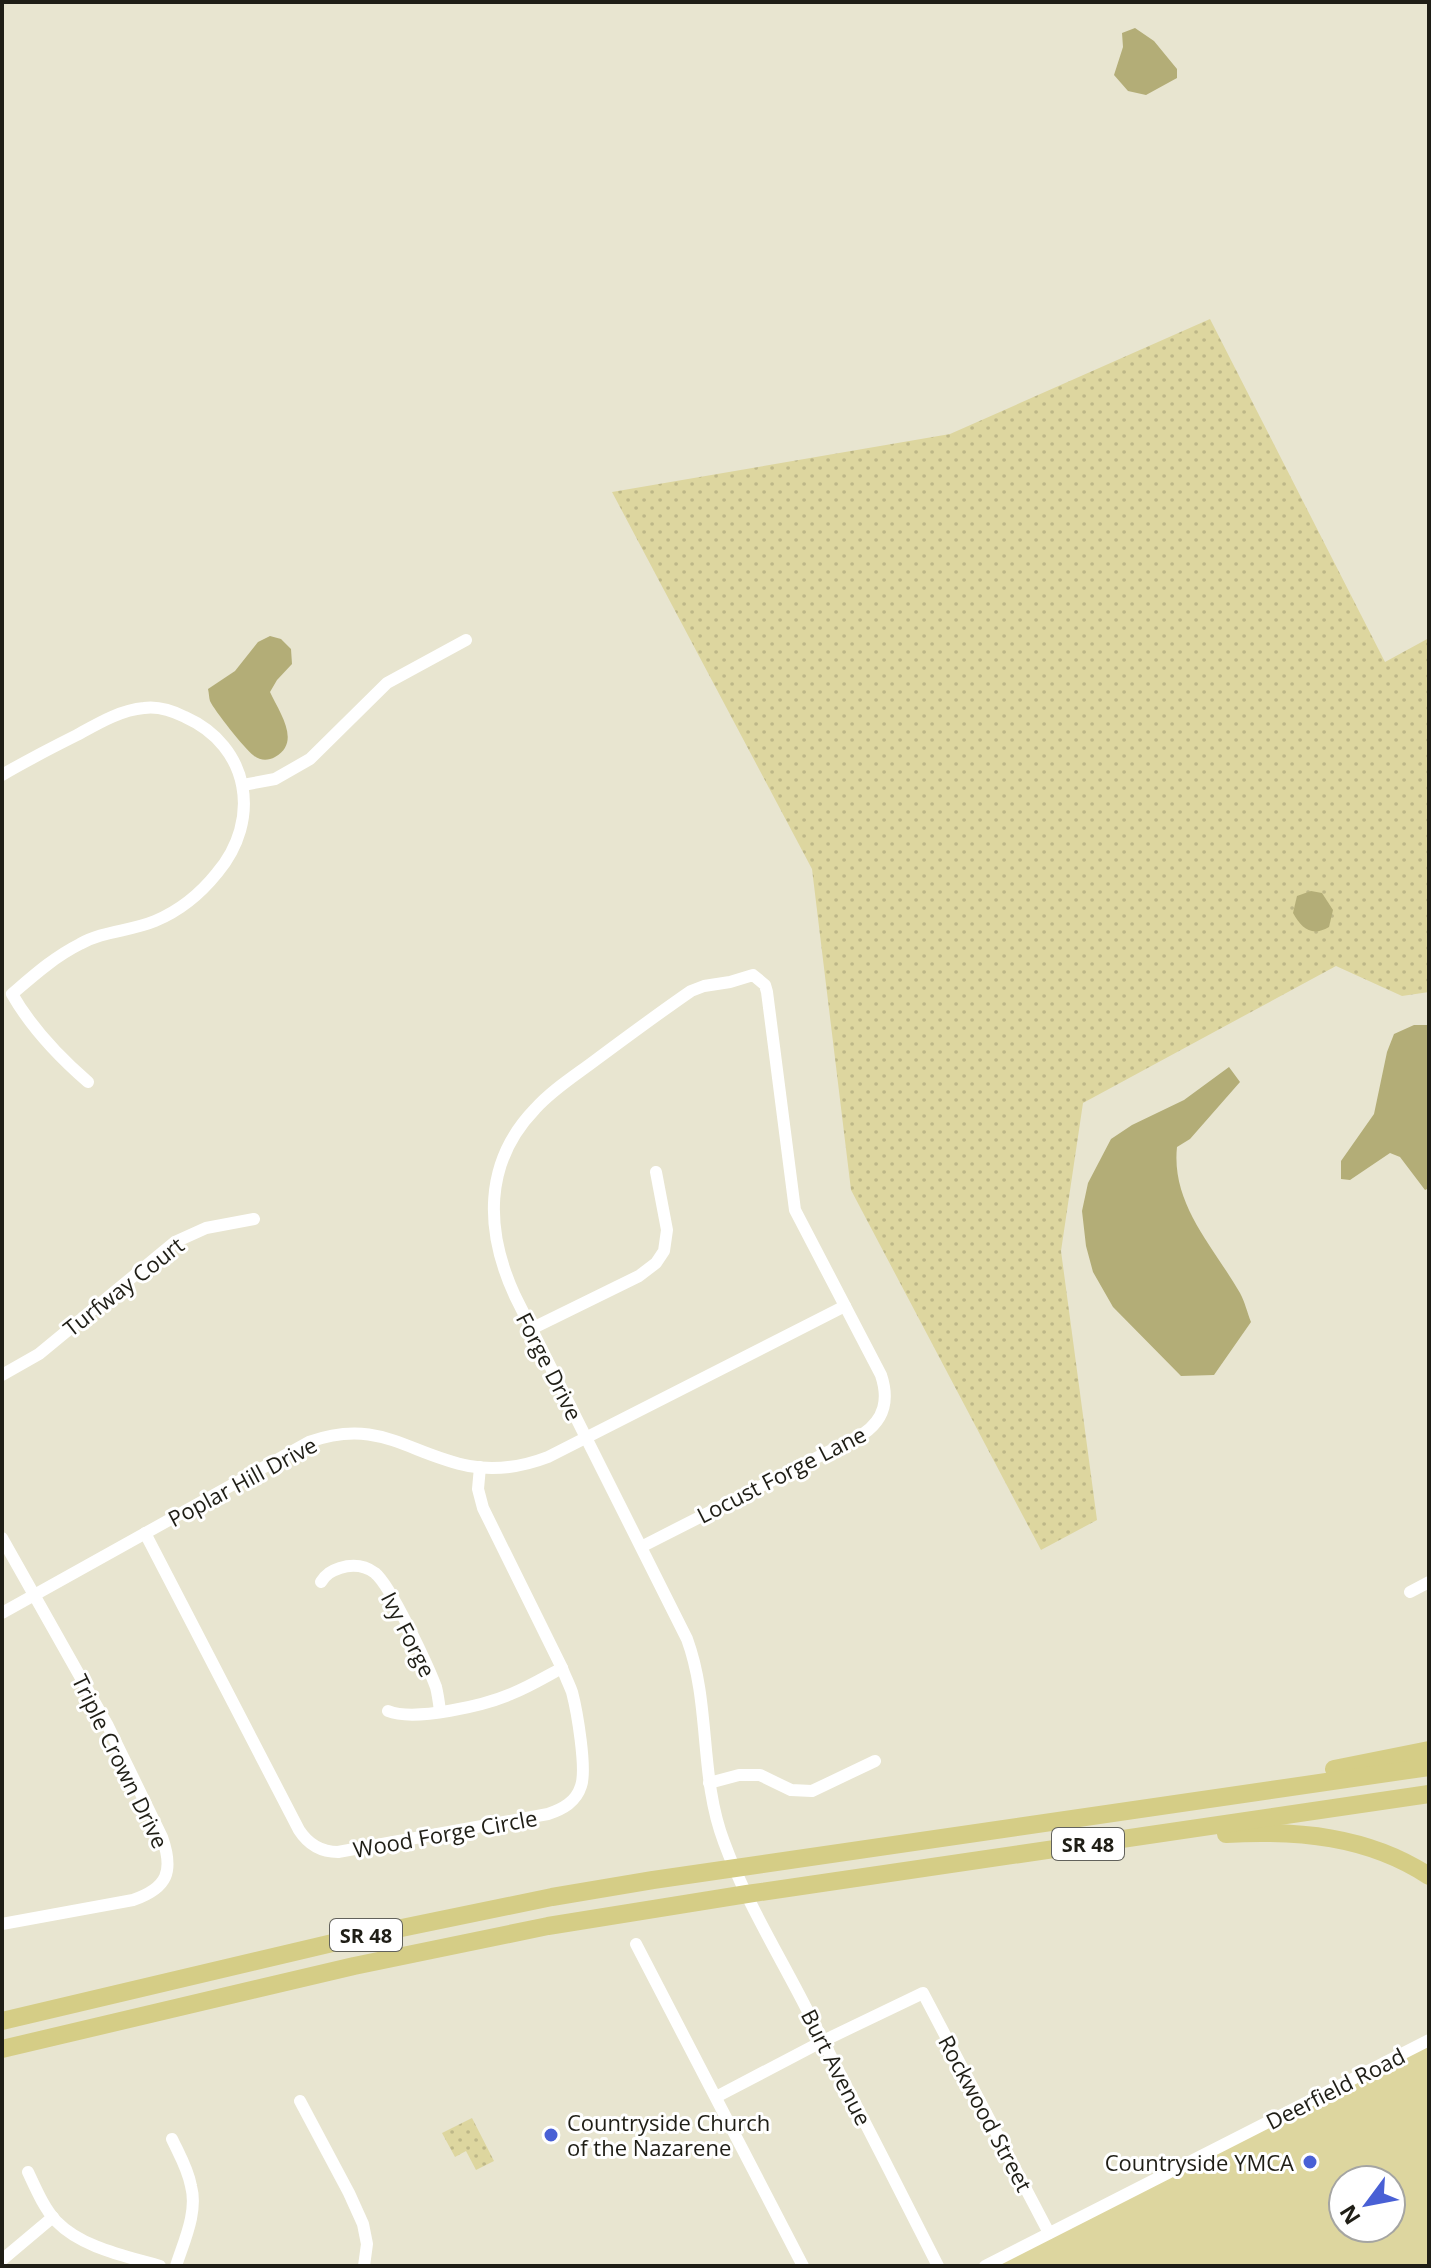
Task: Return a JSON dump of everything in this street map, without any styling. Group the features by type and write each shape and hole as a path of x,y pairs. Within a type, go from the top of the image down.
{"highway":[{"path":"1074,1819 1429,1750"},
{"name":"SR 48","path":"2,2021 471,1913 653,1880 1429,1767"},
{"name":"SR 48","path":"2,2049 261,1987 563,1923 1429,1794"},
{"path":"1152,1835 1290,1833 1330,1837 1377,1849 1429,1876"}],"street":[{"path":"243,785 275,779 310,759 387,683 466,640"},
{"path":"2,775 113,716 144,708 171,711 203,725 218,738 234,761 243,785 242,829 232,852 205,887 180,908 155,922 80,944 41,968 12,994 39,1035 88,1082"},
{"name":"Locust Forge Lane","path":"641,1547 855,1438 874,1426 884,1408 885,1388 881,1375 795,1210 767,992 765,985 753,975"},
{"name":"Forge Drive","path":"735,1868 722,1839 709,1783 692,1652 503,1271 493,1217 499,1170 516,1133 547,1096 691,991 753,975"},
{"path":"531,1329 639,1276 656,1263 664,1251 667,1230 656,1172"},
{"name":"Turfway Court","path":"2,1375 39,1354 175,1242 206,1228 254,1219"},
{"name":"Poplar Hill Drive","path":"2,1613 316,1439 371,1434 480,1467 522,1466 548,1457 845,1306"},
{"name":"Wood Forge Circle","path":"145,1533 307,1841 325,1851 338,1852 548,1814 567,1805 580,1789 583,1769 572,1694 483,1508 478,1489 480,1467"},
{"name":"Triple Crown Drive","path":"2,1538 133,1775 162,1837 168,1864 162,1883 146,1896 2,1924"},
{"name":"Ivy Forge","path":"321,1582 329,1572 348,1566 360,1566 377,1575 392,1597 423,1658 434,1683 440,1711"},
{"path":"1410,1592 1429,1582"},
{"path":"388,1711 408,1716 489,1701 509,1695 562,1668"},
{"path":"709,1783 739,1775 760,1775 791,1790 812,1791 875,1761"},
{"name":"Burt Avenue","path":"735,1868 938,2266"},
{"path":"636,1944 803,2266"},
{"name":"Rockwood Street","path":"823,2041 923,1993 1049,2233"},
{"name":"Deerfield Road","path":"985,2266 1429,2040"},
{"path":"716,2097 823,2041"},
{"path":"300,2101 363,2224 367,2244 364,2266"},
{"path":"172,2139 187,2171 192,2191 192,2214 176,2266"},
{"path":"28,2172 53,2217 67,2231 85,2241 160,2266"},
{"path":"2,2260 53,2217"}],"shaded area":[{"path":"1135,28 1154,41 1177,69 1177,78 1146,95 1128,91 1114,75 1123,47 1122,33"},
{"path":"1210,319 1385,662 1429,638 1429,992 1402,996 1336,966 1083,1103 1061,1251 1097,1520 1041,1550 851,1190 812,869 612,492 950,434"},
{"path":"270,636 281,639 291,649 292,664 270,692 286,726 287,743 275,757 264,760 253,755 230,729 210,701 208,689 235,671 258,642"},
{"path":"1311,891 1322,893 1333,910 1329,927 1323,930 1308,930 1293,913 1297,896"},
{"path":"1414,1025 1429,1025 1429,1188 1425,1190 1400,1157 1390,1153 1350,1180 1341,1179 1341,1161 1374,1114 1387,1052 1394,1034"},
{"path":"1229,1067 1240,1082 1190,1139 1177,1147 1177,1168 1187,1206 1240,1293 1251,1322 1214,1375 1181,1376 1113,1307 1093,1272 1082,1211 1088,1183 1111,1139 1132,1125 1184,1100"},
{"name":"Countryside YMCA","path":"1429,2040 1429,2266 985,2266"},
{"path":"472,2118 494,2161 476,2170 466,2151 455,2157 442,2133"}],"place":[{"name":"Countryside Church of the Nazarene","path":"551,2135"},
{"name":"Countryside YMCA","path":"1310,2162"}]}
